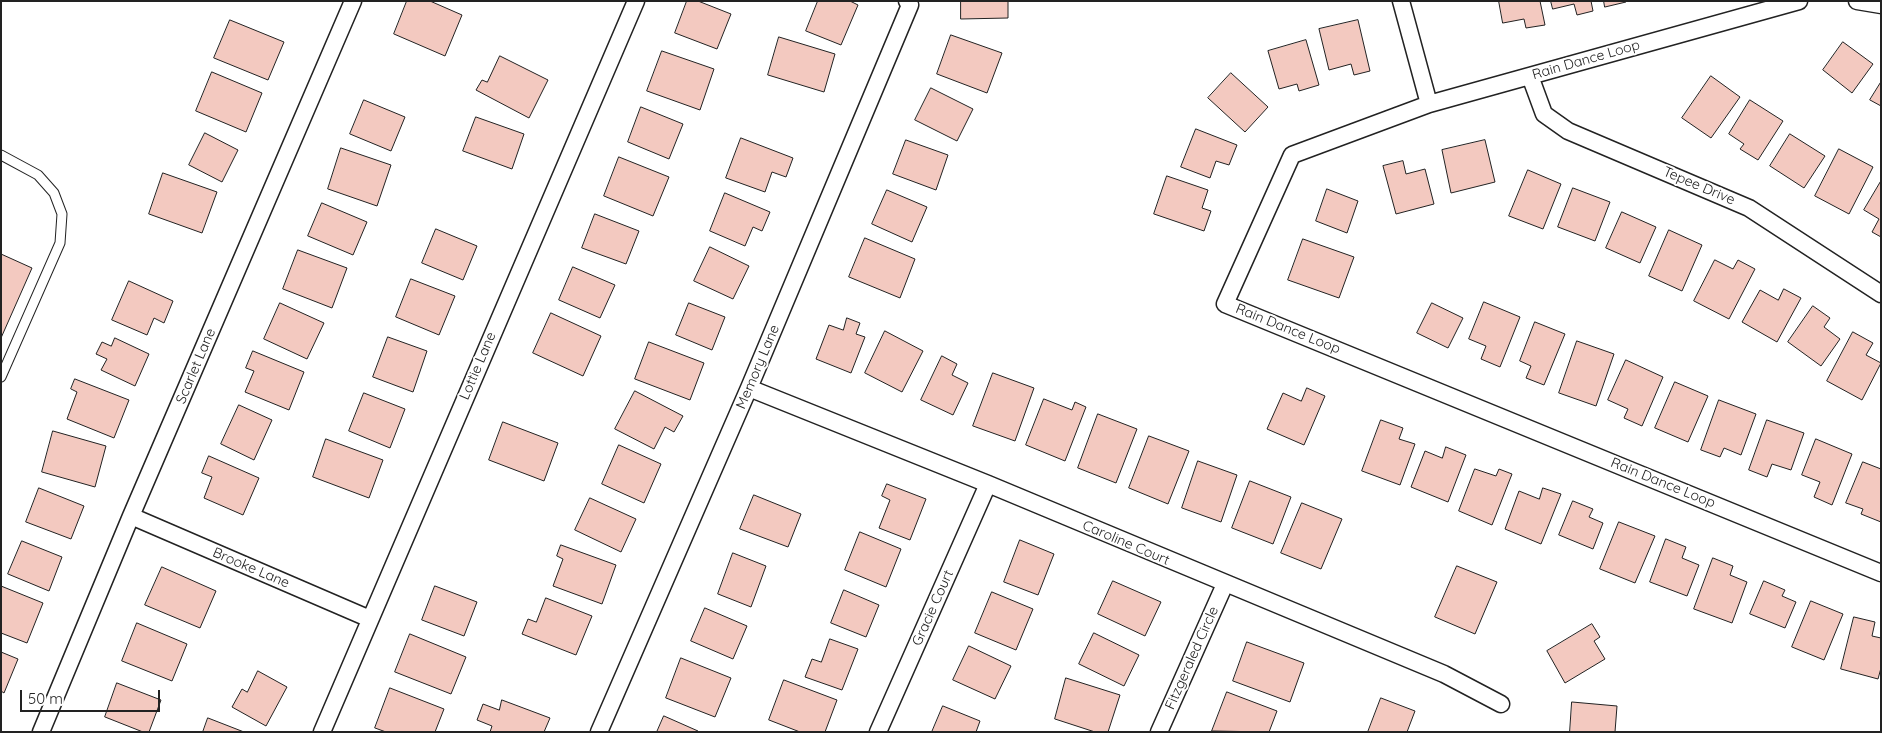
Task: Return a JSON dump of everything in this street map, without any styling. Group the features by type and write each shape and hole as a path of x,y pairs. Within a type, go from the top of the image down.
{"street":[{"name":"Scarlet Lane","path":"41,732 131,516 353,1"},
{"name":"Lottie Lane","path":"322,732 636,1"},
{"name":"Memory Lane","path":"599,732 749,388 910,5 907,1"},
{"path":"1400,1 1430,104"},
{"name":"Rain Dance Loop","path":"1798,1 1430,104 1292,155 1225,304 1881,573"},
{"path":"1857,1 1881,5"},
{"name":"Tepee Drive","path":"1530,76 1544,114 1568,130 1749,208 1881,294"},
{"name":"Caroline Court","path":"749,388 988,484 1444,674 1501,704"},
{"name":"Gracie Court","path":"878,732 988,484"},
{"name":"Brooke Lane","path":"131,516 370,619"},
{"name":"Fitzgeraled Circle","path":"1159,732 1225,584"}],"lane":[{"path":"1,155 38,175 54,194 62,214 60,243 1,377"}],"building":[{"path":"407,1 430,1 462,15 445,56 394,34"},
{"path":"687,1 698,1 731,14 717,49 675,33"},
{"path":"818,1 850,1 858,5 841,45 806,31"},
{"path":"961,1 1008,1 1008,18 961,19"},
{"path":"1499,1 1540,1 1545,25 1526,28 1524,19 1503,23"},
{"path":"1551,1 1591,1 1593,11 1577,15 1574,4 1553,9"},
{"path":"1604,1 1626,1 1626,2 1605,7"},
{"path":"230,20 284,42 268,80 214,58"},
{"path":"1358,20 1370,71 1354,75 1351,64 1329,70 1319,29"},
{"path":"951,35 1002,53 987,93 937,74"},
{"path":"779,37 835,54 824,92 768,75"},
{"path":"1306,40 1319,85 1299,91 1297,84 1279,89 1268,51"},
{"path":"1843,42 1873,64 1852,93 1823,70"},
{"path":"662,51 714,69 700,110 647,91"},
{"path":"500,56 548,80 529,118 476,90 482,80 487,82"},
{"path":"212,72 262,93 246,132 196,111"},
{"path":"1231,73 1268,107 1245,132 1208,98"},
{"path":"1711,76 1740,97 1711,138 1682,118"},
{"path":"1881,82 1881,106 1870,100"},
{"path":"931,88 973,109 957,141 915,120"},
{"path":"364,100 405,117 391,151 350,134"},
{"path":"1750,100 1783,121 1758,160 1740,149 1744,144 1729,134"},
{"path":"641,107 683,124 669,159 628,142"},
{"path":"476,117 524,134 512,169 463,151"},
{"path":"1196,129 1237,145 1229,165 1216,161 1210,178 1181,167"},
{"path":"205,133 238,150 222,182 189,165"},
{"path":"1790,134 1825,156 1804,188 1770,166"},
{"path":"741,138 793,158 786,177 772,172 765,192 726,178"},
{"path":"906,140 948,155 936,190 893,174"},
{"path":"1485,140 1495,182 1451,193 1442,150"},
{"path":"341,148 391,165 377,206 328,189"},
{"path":"1839,149 1873,167 1849,214 1815,196"},
{"path":"619,157 669,177 653,216 604,196"},
{"path":"1403,161 1406,174 1425,169 1434,204 1396,214 1383,166"},
{"path":"1528,170 1561,184 1543,229 1509,216"},
{"path":"163,173 217,192 202,233 149,214"},
{"path":"1167,176 1208,190 1202,208 1211,211 1204,231 1154,214"},
{"path":"1881,181 1881,237 1872,232 1879,219 1864,210"},
{"path":"1573,188 1610,202 1595,241 1558,227"},
{"path":"1327,189 1358,201 1347,233 1316,221"},
{"path":"887,190 927,207 912,242 872,224"},
{"path":"725,193 770,212 762,231 753,227 745,246 710,231"},
{"path":"322,203 367,222 353,255 308,236"},
{"path":"1622,212 1656,227 1640,263 1606,248"},
{"path":"595,214 639,231 626,264 582,248"},
{"path":"436,229 477,246 463,280 422,263"},
{"path":"1669,230 1702,245 1682,291 1649,276"},
{"path":"865,238 915,259 900,298 849,277"},
{"path":"1303,239 1354,257 1339,298 1288,280"},
{"path":"710,247 749,266 733,299 694,281"},
{"path":"298,250 347,268 332,308 283,289"},
{"path":"1,254 32,268 1,338"},
{"path":"1715,260 1733,269 1738,260 1755,269 1729,319 1694,301"},
{"path":"573,267 615,285 600,318 559,300"},
{"path":"411,279 455,296 439,335 396,317"},
{"path":"129,281 173,301 164,323 154,318 147,335 112,320"},
{"path":"1784,289 1801,298 1777,342 1742,322 1760,290 1778,300"},
{"path":"1484,302 1520,317 1500,367 1481,359 1486,346 1469,339"},
{"path":"280,303 324,323 307,359 264,339"},
{"path":"689,303 725,317 712,350 676,335"},
{"path":"1432,303 1463,318 1448,348 1417,333"},
{"path":"1813,306 1830,318 1824,327 1840,339 1821,366 1788,342"},
{"path":"551,313 601,336 583,376 533,353"},
{"path":"847,318 860,323 856,334 865,337 851,373 816,359 829,325 843,330"},
{"path":"1535,322 1565,334 1544,385 1526,378 1531,366 1520,361"},
{"path":"885,331 923,351 902,392 865,373"},
{"path":"1853,332 1873,343 1866,355 1881,363 1862,400 1827,381"},
{"path":"388,337 427,351 413,392 373,377"},
{"path":"115,338 149,354 135,386 101,370 107,359 96,354 102,342 111,346"},
{"path":"1577,341 1614,354 1596,406 1559,393"},
{"path":"649,342 704,363 690,400 635,379"},
{"path":"253,351 304,372 289,410 245,392 254,371 246,368"},
{"path":"942,356 957,364 952,375 968,383 953,415 921,400"},
{"path":"1626,360 1663,377 1642,426 1624,418 1628,409 1608,400"},
{"path":"993,373 1034,388 1015,441 973,426"},
{"path":"75,379 129,400 114,438 67,419 77,392 71,389"},
{"path":"1675,382 1708,396 1688,442 1655,428"},
{"path":"1307,388 1325,396 1304,445 1267,429 1283,393 1301,401"},
{"path":"635,391 683,416 674,432 665,427 654,449 615,429"},
{"path":"364,393 405,409 390,448 349,431"},
{"path":"1044,399 1072,410 1075,402 1086,407 1065,461 1026,445"},
{"path":"1719,400 1756,414 1741,455 1724,448 1720,457 1701,450"},
{"path":"239,405 272,420 254,460 221,444"},
{"path":"1098,414 1137,429 1116,483 1078,468"},
{"path":"1381,420 1403,428 1399,439 1415,444 1400,485 1362,471"},
{"path":"1767,420 1804,433 1791,470 1772,464 1767,477 1749,470"},
{"path":"503,422 558,443 544,481 489,460"},
{"path":"53,431 106,446 95,487 42,472"},
{"path":"1149,436 1189,451 1168,504 1129,488"},
{"path":"326,439 383,460 369,498 313,477"},
{"path":"1816,439 1852,454 1832,505 1814,497 1820,482 1802,475"},
{"path":"619,445 661,464 644,503 602,484"},
{"path":"1446,447 1466,455 1448,502 1411,487 1425,451 1442,458"},
{"path":"209,456 259,478 243,515 204,498 212,477 202,473"},
{"path":"1198,461 1237,475 1221,522 1182,508"},
{"path":"1863,462 1881,469 1881,522 1861,514 1863,509 1846,503"},
{"path":"1475,469 1496,476 1499,469 1512,474 1492,525 1459,511"},
{"path":"1250,481 1291,497 1273,544 1232,528"},
{"path":"887,484 926,499 910,540 879,528 890,500 882,496"},
{"path":"39,488 84,506 71,539 26,522"},
{"path":"1543,488 1561,494 1541,544 1505,529 1519,491 1539,499"},
{"path":"754,495 801,514 788,547 740,529"},
{"path":"590,498 636,519 621,552 575,530"},
{"path":"1573,501 1593,509 1589,517 1603,523 1593,549 1559,535"},
{"path":"1302,503 1342,519 1321,569 1281,553"},
{"path":"1619,522 1655,536 1635,583 1600,569"},
{"path":"860,532 901,549 886,587 845,570"},
{"path":"1666,539 1686,547 1682,558 1699,565 1687,596 1650,582"},
{"path":"1020,540 1054,554 1038,595 1004,582"},
{"path":"22,541 62,557 49,591 8,574"},
{"path":"561,545 616,565 602,604 553,586 563,559 557,556"},
{"path":"733,553 766,566 751,607 718,594"},
{"path":"1713,558 1733,566 1730,575 1747,582 1732,623 1694,609"},
{"path":"1457,566 1497,582 1475,634 1435,617"},
{"path":"162,567 216,591 200,628 145,605"},
{"path":"1113,581 1161,602 1145,636 1098,614"},
{"path":"1764,581 1785,590 1782,596 1796,602 1785,628 1750,614"},
{"path":"1,586 43,603 27,643 1,633"},
{"path":"435,586 477,602 464,636 422,620"},
{"path":"844,590 879,605 866,637 831,623"},
{"path":"992,592 1033,609 1016,650 975,633"},
{"path":"546,598 592,616 576,655 522,634 528,619 536,622"},
{"path":"1811,601 1843,614 1824,660 1792,647"},
{"path":"705,608 747,626 733,659 691,641"},
{"path":"1854,617 1875,622 1872,636 1881,638 1881,668 1878,679 1841,669"},
{"path":"137,623 187,644 172,681 122,661"},
{"path":"1592,624 1600,637 1594,641 1605,659 1565,683 1547,651"},
{"path":"1094,633 1139,655 1124,686 1079,664"},
{"path":"410,634 466,657 451,694 395,672"},
{"path":"830,639 858,649 842,690 805,677 812,659 821,662"},
{"path":"1247,642 1304,663 1290,702 1233,681"},
{"path":"969,646 1011,666 995,699 953,680"},
{"path":"1,652 18,659 4,693 1,691"},
{"path":"681,658 731,678 715,717 666,698"},
{"path":"258,671 287,687 266,726 232,707 242,689 247,692"},
{"path":"1066,678 1120,695 1108,732 1095,732 1055,719"},
{"path":"784,680 837,700 825,732 800,732 769,720"},
{"path":"117,683 161,700 149,732 143,732 105,717"},
{"path":"390,688 444,709 435,732 386,732 375,728"},
{"path":"1227,692 1277,711 1269,732 1212,731"},
{"path":"1381,698 1415,711 1407,732 1368,732"},
{"path":"502,700 550,718 544,732 490,732 492,726 477,720 483,704 499,710"},
{"path":"1572,702 1617,706 1615,732 1570,732"},
{"path":"943,706 980,721 976,732 932,732"},
{"path":"664,716 698,731 657,732"},
{"path":"208,718 244,732 203,732"}]}
